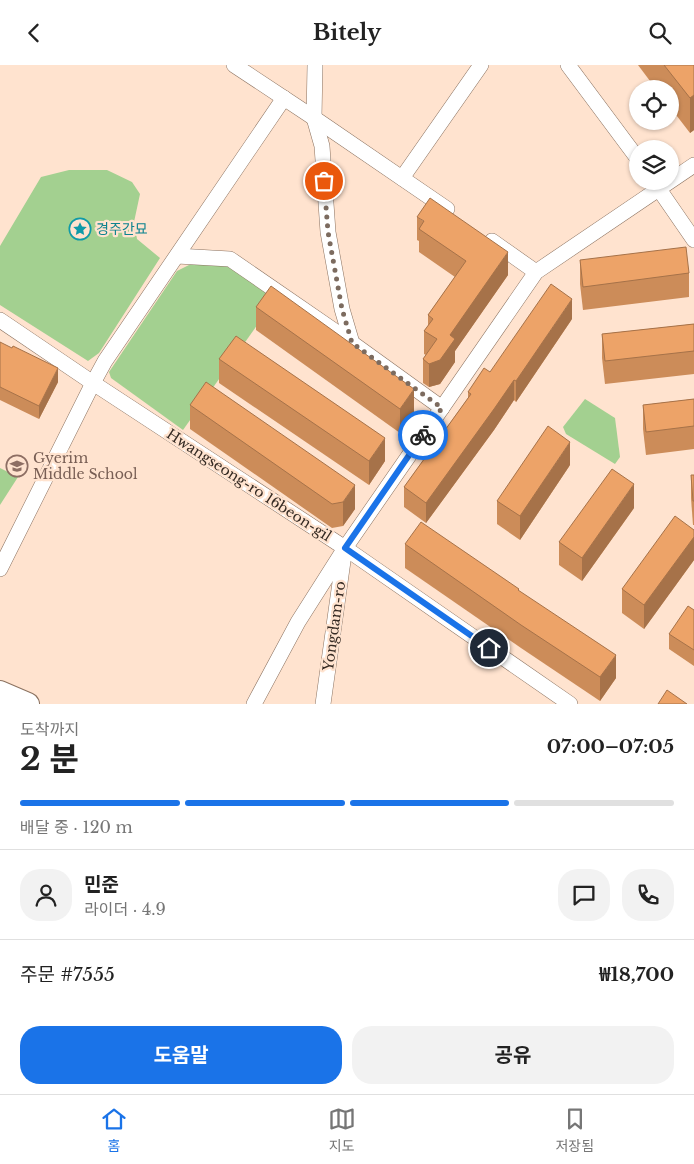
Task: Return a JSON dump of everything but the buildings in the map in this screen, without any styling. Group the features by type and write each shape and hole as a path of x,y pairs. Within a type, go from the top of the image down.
{"main road":[{"path":"0,692 28,704"}],"street":[{"path":"234,65 457,217"},
{"path":"315,65 314,118 322,146 328,232 342,309 352,343"},
{"path":"402,179 481,65"},
{"path":"568,65 629,147"},
{"path":"0,569 105,361 284,98"},
{"path":"679,173 694,165"},
{"path":"254,704 298,622 345,548 536,272 649,190"},
{"path":"659,190 694,240"},
{"path":"481,233 536,272"},
{"path":"177,256 230,259 442,408"},
{"name":"Hwangseong-ro 16beon-gil","path":"0,320 345,548 570,704"},
{"name":"Yongdam-ro","path":"323,704 345,548"}],"green space":[{"path":"69,170 107,170 132,182 140,194 134,222 137,239 160,258 99,353 88,361 0,305 0,246 41,177"},
{"path":"191,264 227,266 277,297 183,430 111,378 109,372 177,271"},
{"path":"585,399 615,418 620,457 615,464 566,434 563,427"},
{"path":"0,468 18,477 0,505"}],"way so far":[{"path":"324,181 328,232 342,309 352,343 442,408 423,435"}],"place":[{"name":"경주간묘","path":"80,229"},
{"name":"Gyerim Middle School","path":"17,466"}],"route":[{"path":"423,435 345,548 489,648"}]}
